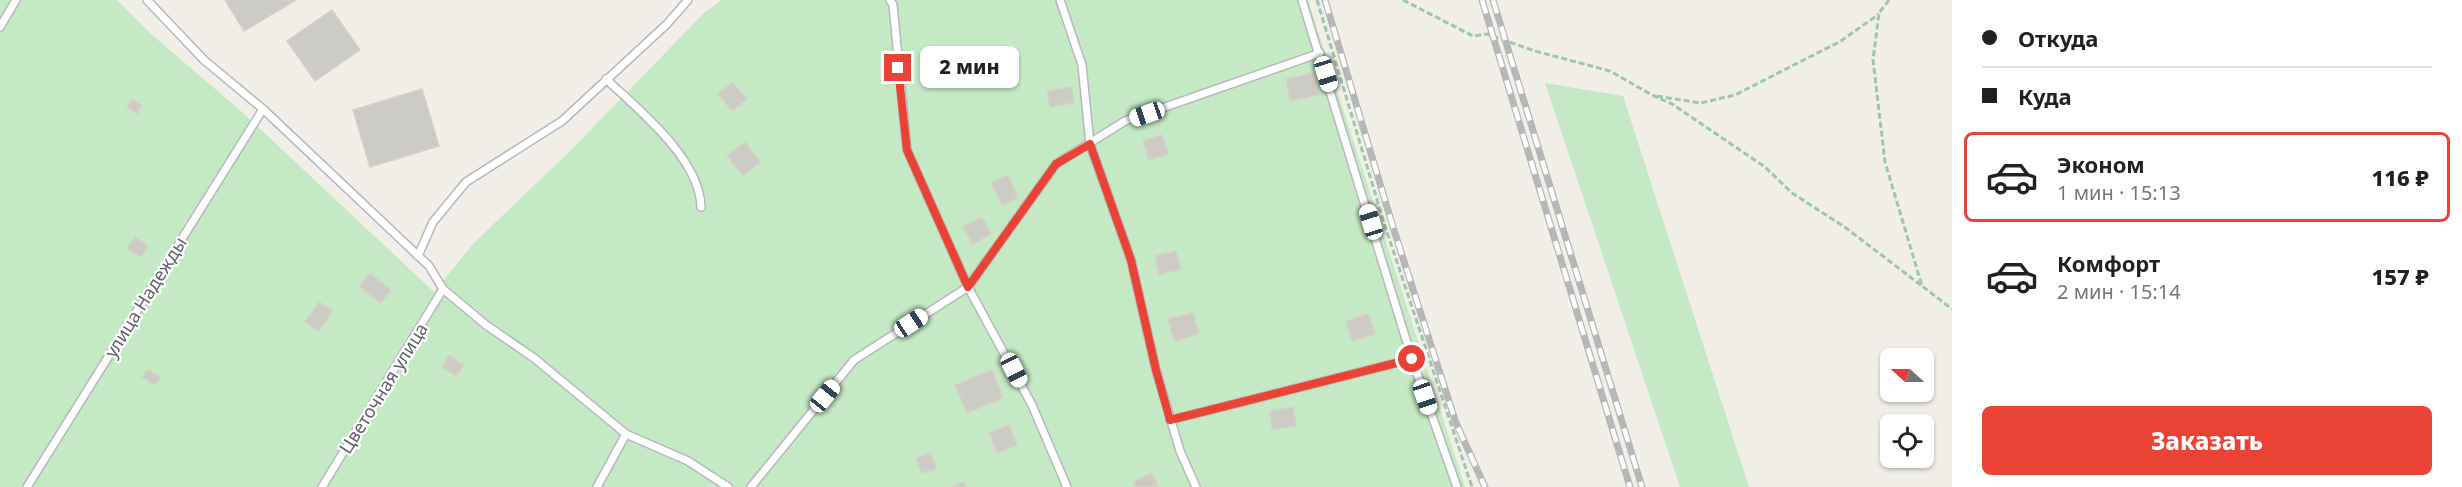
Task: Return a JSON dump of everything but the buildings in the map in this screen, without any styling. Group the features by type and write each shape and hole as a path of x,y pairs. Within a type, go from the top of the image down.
{"lane":[{"path":"0,27 16,0"},
{"path":"147,0 204,60 263,108 429,266 443,289 486,325 534,358 626,434 688,461 728,487"},
{"path":"418,256 433,222 466,182 562,121 667,24 688,0"},
{"path":"890,0 907,150 968,287 1032,405 1067,487"},
{"path":"1060,0 1082,66 1090,144 1131,260 1170,420 1180,451 1196,487"},
{"path":"1302,0 1412,359 1457,487"},
{"path":"751,487 854,360 968,287 1056,164 1125,121 1320,53"},
{"path":"606,79 678,150 701,196 701,207"},
{"name":"улица Надежды","path":"27,487 263,108"},
{"name":"Цветочная улица","path":"322,487 443,289"},
{"path":"1170,420 1412,359"},
{"path":"597,487 626,434"}],"path":[{"path":"1317,0 1385,226 1472,487"},
{"path":"1403,0 1473,36 1487,34 1535,51 1610,71 1672,104 1765,167 1792,193 1846,228 1952,309"},
{"path":"1652,95 1700,103 1735,94 1841,41 1879,13 1889,0"},
{"path":"1879,13 1873,60 1885,162 1922,286"}],"green space":[{"path":"0,0 117,0 151,34 242,112 434,292 473,244 570,151 703,14 722,0 1308,0 1465,487 0,487"},
{"path":"1545,83 1623,96 1749,487 1680,487"}],"railway":[{"path":"1325,0 1393,227 1456,423 1485,487"},
{"path":"1482,0 1630,487"},
{"path":"1493,0 1642,487"}],"route":[{"path":"898,68 907,150 968,287 1056,164 1090,144 1131,260 1170,420 1412,359"}]}
